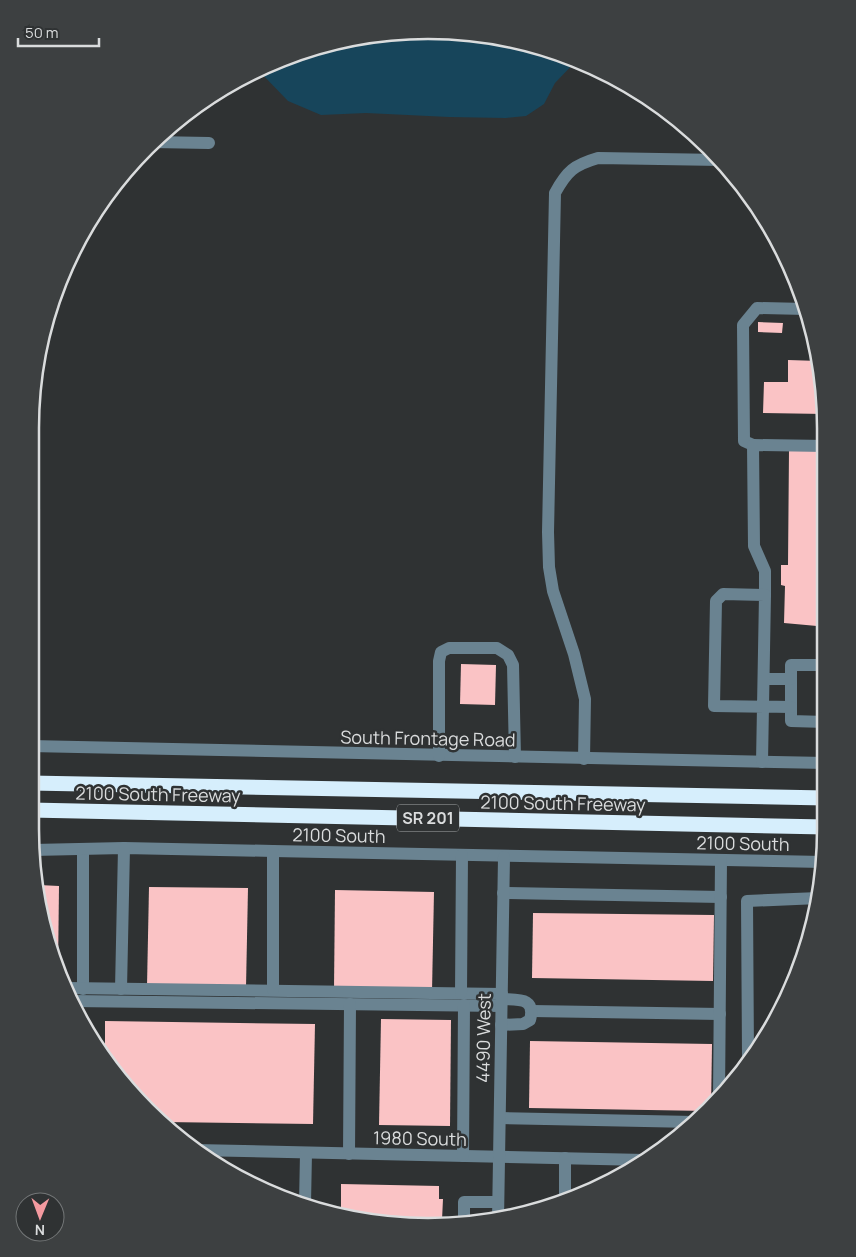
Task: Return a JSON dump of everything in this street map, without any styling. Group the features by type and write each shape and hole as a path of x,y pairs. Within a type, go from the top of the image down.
{"highway":[{"name":"2100 South Freeway","path":"39,783 817,798"},
{"name":"2100 South Freeway","path":"39,810 817,827"}],"street":[{"path":"164,142 209,142"},
{"path":"584,759 584,691 553,591 549,566 548,522 555,193 565,176 579,164 598,158 710,160"},
{"path":"799,309 757,308 743,325 744,441 753,445 817,446"},
{"path":"753,445 754,546 765,571 762,762"},
{"path":"765,594 723,594 716,601 714,706 791,707"},
{"path":"439,756 439,661 441,652 449,648 497,648 508,655 513,666 515,757"},
{"path":"817,665 791,665 791,721 817,722"},
{"path":"764,679 791,679"},
{"name":"South Frontage Road","path":"39,746 817,763"},
{"path":"121,989 124,848"},
{"name":"2100 South","path":"40,850 124,848 815,862"},
{"path":"83,849 83,989"},
{"path":"272,990 274,851"},
{"path":"462,855 463,1156"},
{"name":"4490 West","path":"498,1212 504,856"},
{"path":"719,1088 721,860"},
{"path":"503,892 721,896"},
{"path":"748,1051 747,901 811,898"},
{"path":"73,988 272,990 521,1000 530,1005 532,1011 530,1020 526,1023 501,1025"},
{"path":"79,1001 350,1004 462,999"},
{"path":"349,1154 350,1004"},
{"path":"532,1011 720,1014"},
{"path":"500,1118 685,1122"},
{"name":"1980 South","path":"208,1150 633,1160"},
{"path":"306,1153 306,1199"},
{"path":"565,1158 565,1194"},
{"path":"464,1216 464,1202 498,1202"}],"shaded area":[{"path":"428,39 479,42 529,52 571,66 555,83 544,104 526,116 506,118 449,117 366,113 321,115 288,101 263,75 303,59 352,46 377,42"}],"building":[{"path":"758,322 783,323 782,333 758,332"},
{"path":"788,360 811,361 816,414 763,413 764,382 788,382"},
{"path":"789,450 817,451 817,626 784,623 785,586 781,585 781,565 788,565"},
{"path":"461,664 496,665 495,705 460,704"},
{"path":"43,885 59,886 58,951"},
{"path":"149,887 248,888 246,987 147,986"},
{"path":"335,890 434,892 432,991 334,989"},
{"path":"533,913 714,915 713,981 532,978"},
{"path":"381,1019 451,1020 450,1126 379,1125"},
{"path":"105,1021 315,1024 313,1124 171,1122 135,1086 105,1046"},
{"path":"530,1041 712,1044 711,1096 696,1111 529,1108"},
{"path":"341,1184 439,1186 439,1199 443,1199 442,1217 377,1215 341,1208"}]}
